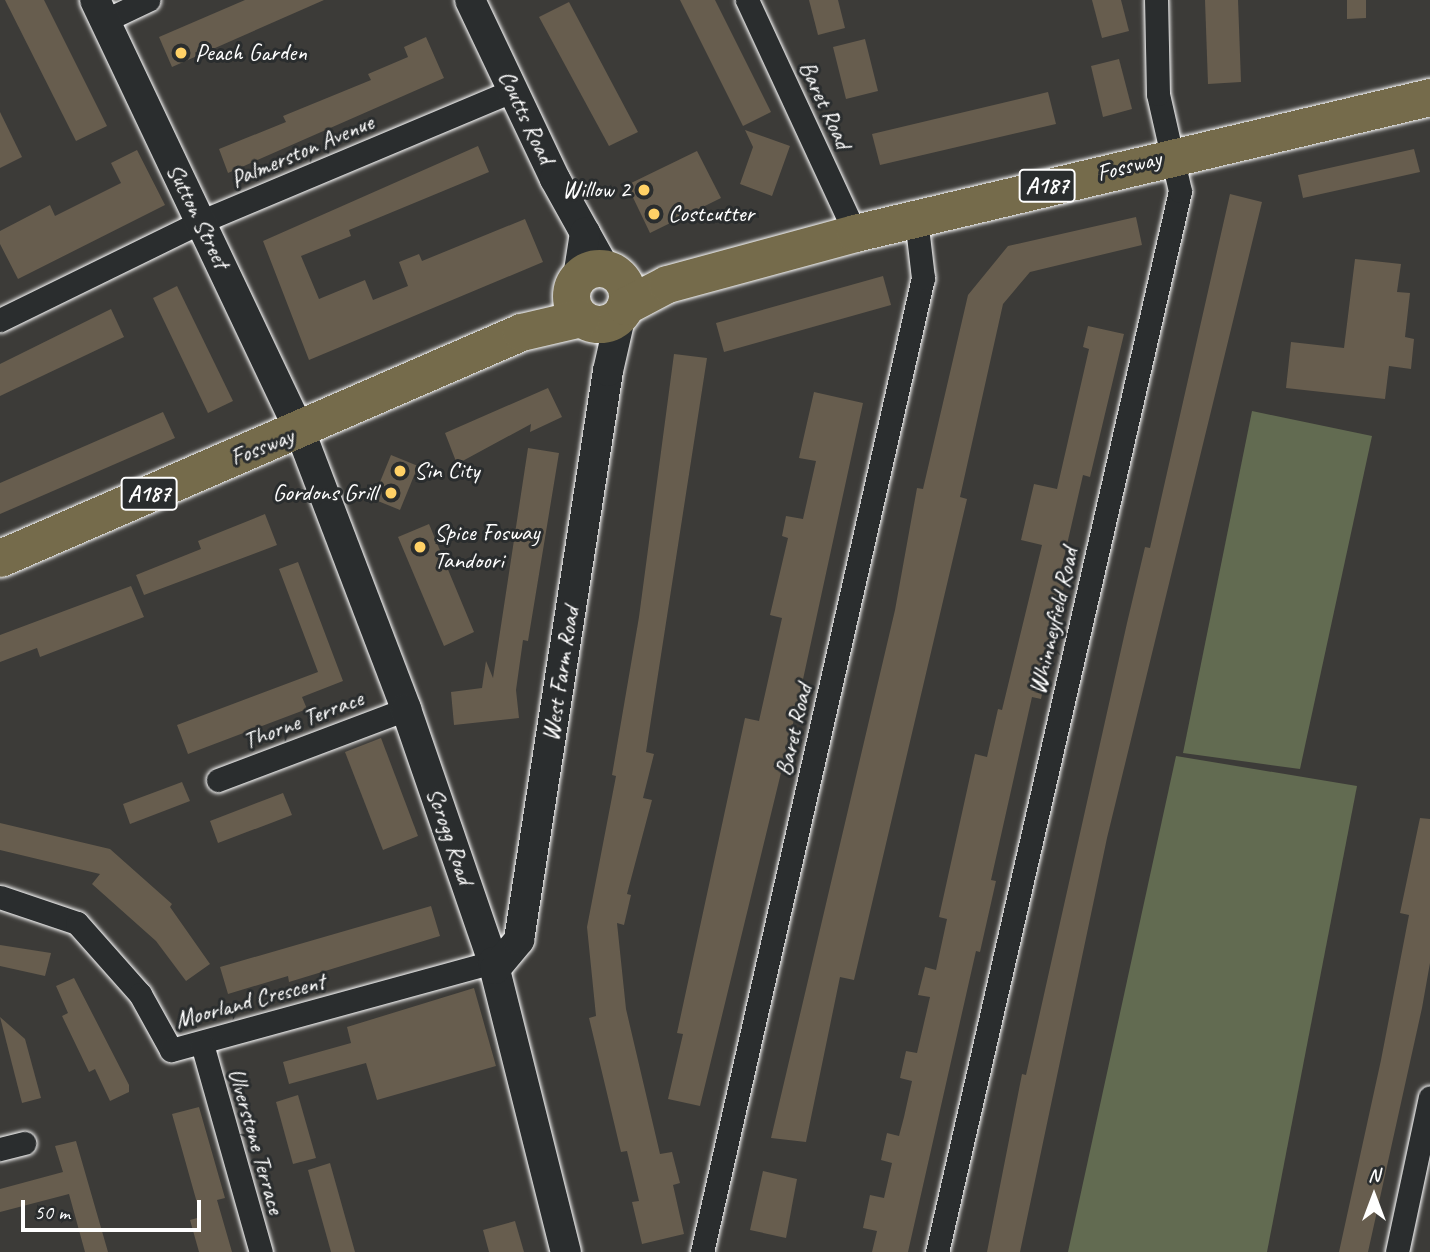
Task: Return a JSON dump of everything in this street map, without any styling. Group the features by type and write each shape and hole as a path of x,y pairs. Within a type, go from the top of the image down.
{"main road":[{"name":"Fossway","path":"0,558 300,431 598,296 667,284 855,233 1172,155 1430,97"}],"street":[{"path":"101,10 148,0"},
{"name":"Coutts Road","path":"470,0 585,233 598,296"},
{"name":"Baret Road","path":"747,0 855,233"},
{"name":"Whinneyfield Road","path":"937,1252 1180,191 1158,94 1156,0"},
{"name":"Sutton Street","path":"101,10 300,431"},
{"name":"Palmerston Avenue","path":"0,320 200,222 514,90"},
{"name":"Baret Road","path":"702,1252 923,278 916,218"},
{"name":"West Farm Road","path":"494,965 519,940 608,371 598,296"},
{"name":"Scrogg Road","path":"300,431 406,709 494,965 566,1252"},
{"name":"Thorne Terrace","path":"218,780 406,709"},
{"name":"Moorland Crescent","path":"0,897 77,923 140,994 171,1050 494,965"},
{"name":"Ulverstone Terrace","path":"202,1044 261,1252"},
{"path":"1397,1252 1430,1097"},
{"path":"0,1149 24,1143"}],"green space":[{"path":"1252,411 1372,436 1300,769 1183,753"},
{"path":"1176,756 1357,786 1267,1252 1068,1252"}],"building":[{"path":"5,0 44,0 107,126 76,141"},
{"path":"245,0 324,0 172,67 159,37"},
{"path":"680,0 715,0 771,112 743,126"},
{"path":"809,0 838,0 845,28 818,35"},
{"path":"1092,0 1121,0 1129,31 1102,38"},
{"path":"1205,0 1238,0 1241,82 1208,84"},
{"path":"1347,0 1366,0 1366,18 1347,19"},
{"path":"569,2 638,132 609,146 539,17"},
{"path":"426,37 444,78 228,173 219,149 286,122 283,116 371,80 368,74 408,57 404,47"},
{"path":"865,39 878,91 846,99 833,47"},
{"path":"1119,59 1132,109 1103,117 1091,66"},
{"path":"1048,92 1056,124 880,165 872,134"},
{"path":"0,112 22,157 0,168"},
{"path":"745,130 790,146 772,196 740,184 753,147"},
{"path":"478,146 489,172 349,230 351,236 301,256 319,299 365,280 373,300 408,286 399,262 419,254 422,261 525,219 543,262 309,360 263,241"},
{"path":"1414,149 1420,172 1303,198 1298,175"},
{"path":"137,150 165,205 18,279 0,244 0,231 50,205 55,216 121,183 111,163"},
{"path":"697,151 721,198 650,233 627,185"},
{"path":"1230,194 1262,202 1107,838 1020,1252 987,1252 1022,1074 1026,1075 1127,623 1145,547 1150,548"},
{"path":"1136,217 1142,245 1030,272 1003,304 960,497 967,499 854,980 840,977 806,1142 771,1138 895,610 917,488 923,489 968,295 1008,246"},
{"path":"1355,259 1401,264 1397,292 1410,293 1405,337 1414,339 1411,369 1389,366 1385,399 1286,388 1291,342 1344,348"},
{"path":"883,276 891,305 724,352 716,323"},
{"path":"177,286 233,401 208,413 153,298"},
{"path":"111,309 124,337 0,396 0,364"},
{"path":"1088,326 1124,334 1090,477 1083,475 1060,575 1066,576 1041,699 1032,697 991,880 996,881 980,952 976,951 908,1252 872,1252 877,1231 863,1228 870,1195 884,1198 892,1163 881,1160 887,1133 899,1136 904,1117 912,1081 900,1078 906,1051 917,1053 930,997 918,995 925,967 936,970 947,919 939,917 975,754 987,757 998,709 1002,710 1042,545 1021,540 1034,484 1057,489 1089,349 1083,347"},
{"path":"674,354 707,358 646,752 654,754 643,798 652,800 627,894 631,895 624,925 617,923 626,1009 660,1154 672,1152 680,1183 673,1185 684,1234 642,1244 632,1202 639,1201 627,1151 621,1152 589,1018 596,1016 587,927 616,776 612,775 639,617"},
{"path":"548,388 562,417 530,432 531,424 457,464 445,433"},
{"path":"814,392 863,403 797,707 700,1106 668,1099 683,1034 677,1033 745,718 759,721 782,618 770,615 788,538 782,536 786,516 803,519 816,461 799,458"},
{"path":"163,412 175,438 0,514 0,483"},
{"path":"528,448 559,453 528,641 523,640 516,690 519,718 454,725 451,692 482,688 486,661 493,678"},
{"path":"391,455 418,466 400,510 373,499"},
{"path":"265,514 277,545 144,595 136,575 201,549 198,541"},
{"path":"429,524 474,632 444,646 398,537"},
{"path":"298,562 343,681 302,697 307,709 188,754 177,725 318,672 279,569"},
{"path":"131,586 144,617 40,657 37,648 0,662 0,635"},
{"path":"381,738 418,836 383,850 345,752"},
{"path":"182,782 190,801 130,824 123,804"},
{"path":"283,793 292,815 218,843 210,821"},
{"path":"1420,818 1430,819 1430,963 1422,1008 1368,1252 1339,1252 1409,915 1400,913"},
{"path":"0,823 110,849 172,904 170,907 210,964 186,981 156,941 92,884 100,874 0,850"},
{"path":"431,906 440,936 289,982 288,976 228,994 220,967"},
{"path":"0,945 51,953 45,976 0,966"},
{"path":"74,978 129,1085 129,1092 110,1101 95,1069 89,1072 62,1016 68,1013 56,986"},
{"path":"474,988 496,1066 377,1100 366,1063 289,1084 283,1062 351,1043 347,1027"},
{"path":"0,1017 25,1039 41,1098 22,1103"},
{"path":"298,1095 316,1158 293,1164 276,1102"},
{"path":"199,1107 225,1198 217,1200 232,1252 199,1252 190,1220 201,1217 172,1114"},
{"path":"76,1141 108,1252 85,1252 69,1194 0,1212 0,1189 63,1172 55,1146"},
{"path":"330,1163 355,1252 331,1252 308,1170"},
{"path":"763,1171 797,1179 786,1238 750,1230"},
{"path":"515,1221 524,1252 489,1252 483,1230"}],"place":[{"name":"Peach Garden","path":"181,53"},
{"name":"Willow 2","path":"644,190"},
{"name":"Costcutter","path":"654,214"},
{"name":"Sin City","path":"400,471"},
{"name":"Gordons Grill","path":"391,493"},
{"name":"Spice Fosway Tandoori","path":"420,547"}]}
